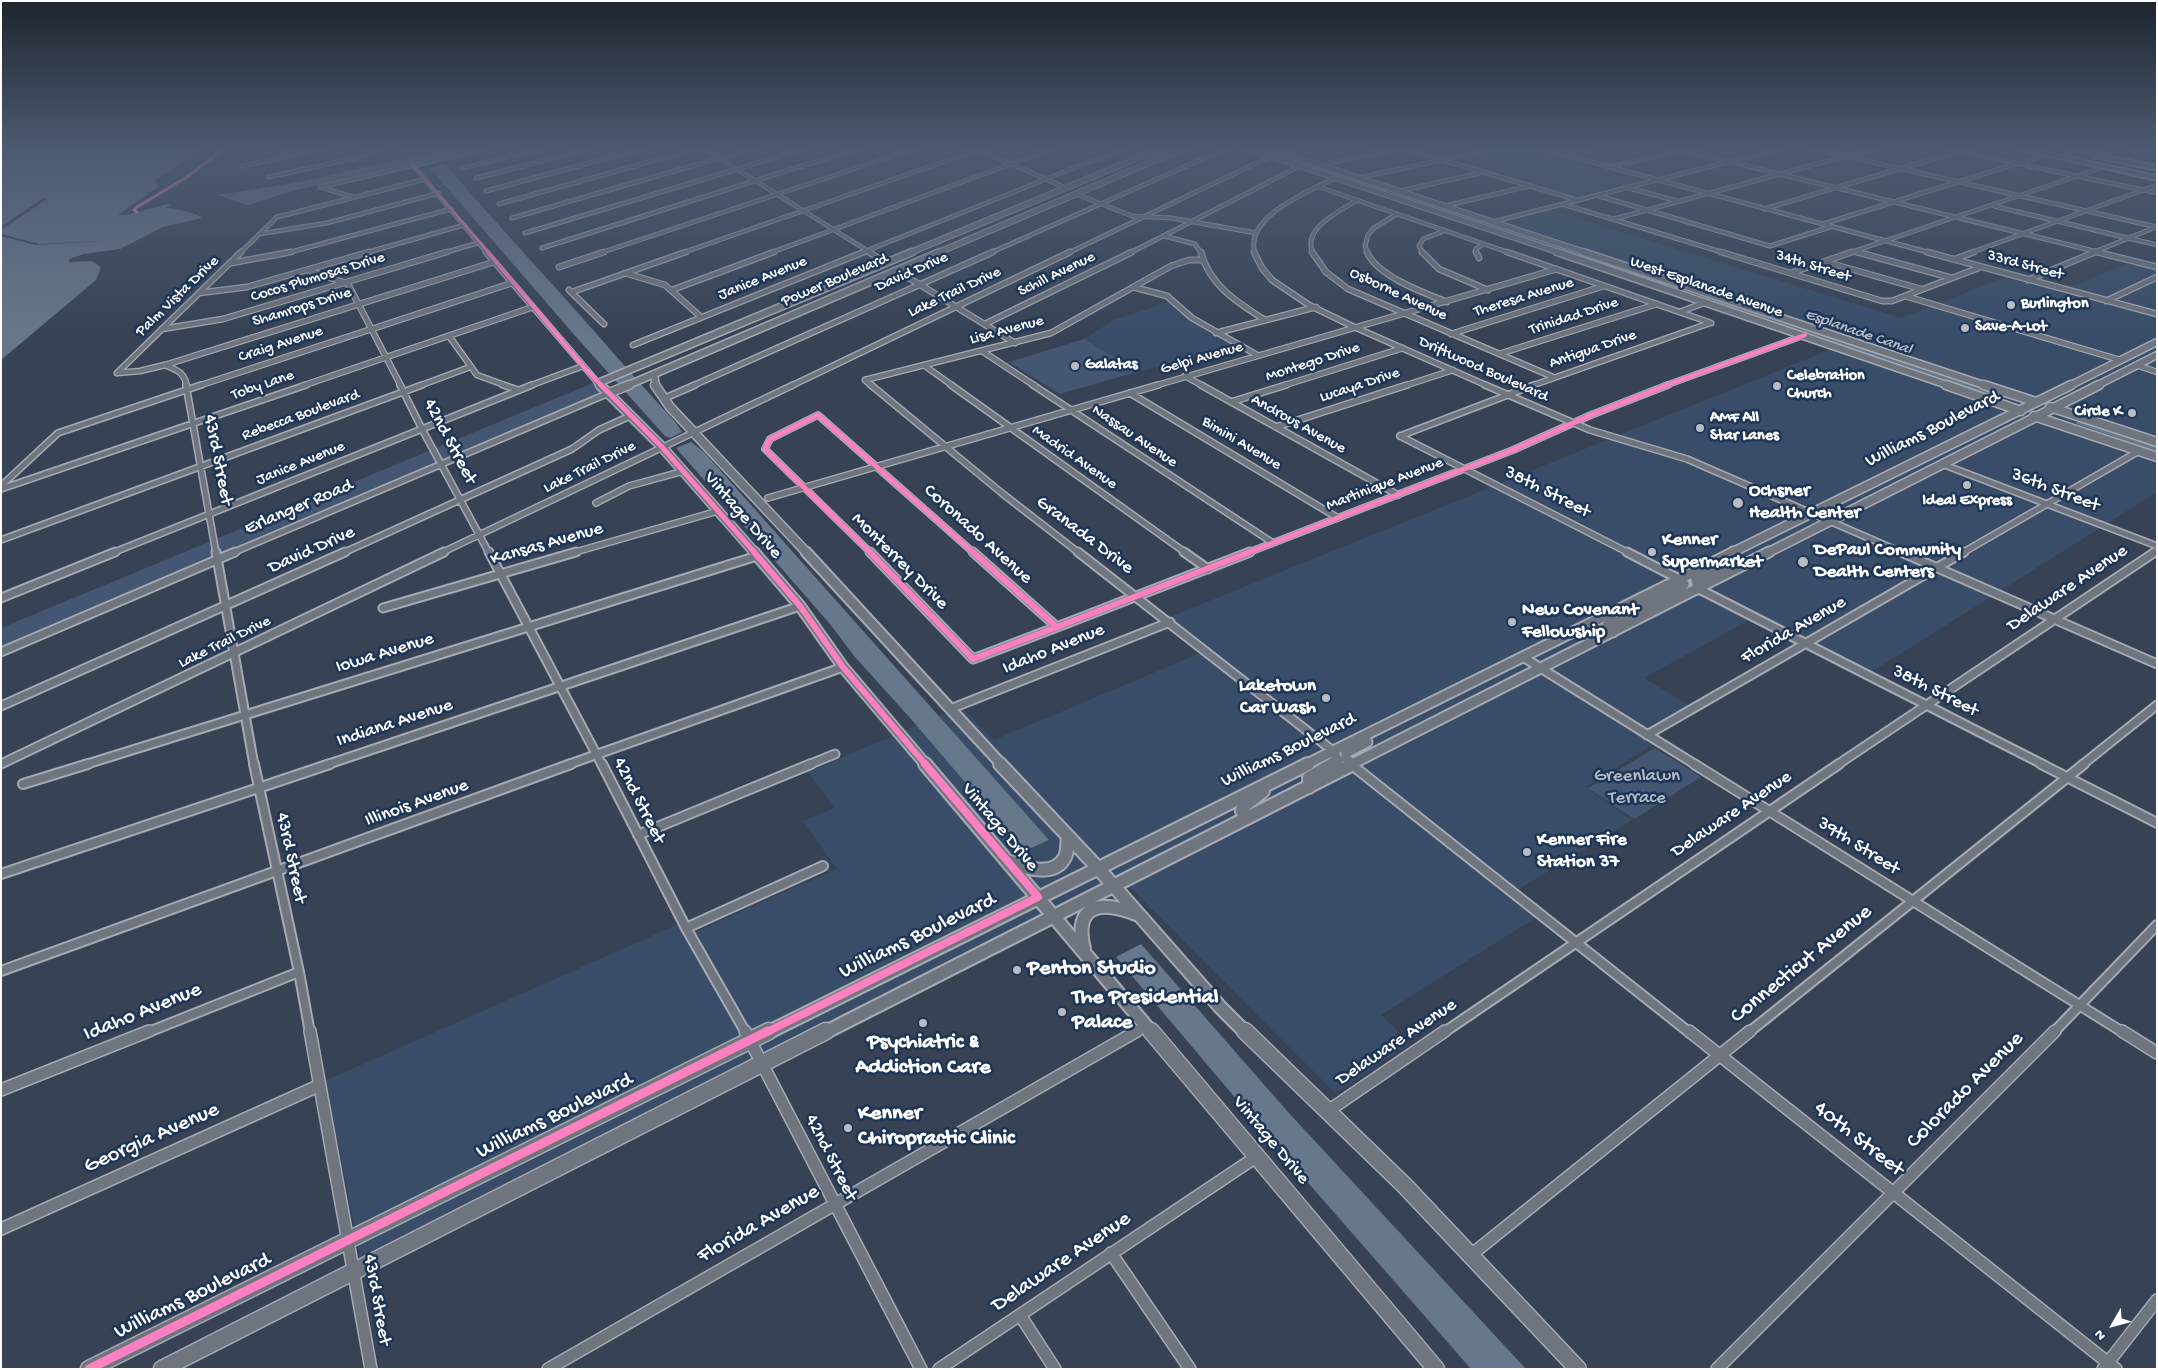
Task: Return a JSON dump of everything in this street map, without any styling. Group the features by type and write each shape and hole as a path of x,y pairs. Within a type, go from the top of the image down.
{"main road":[{"name":"Power Boulevard","path":"598,383 1010,212"},
{"name":"Power Boulevard","path":"612,392 1033,212"},
{"name":"West Esplanade Avenue","path":"1436,212 1805,335 2157,457"},
{"name":"West Esplanade Avenue","path":"1462,212 2156,441"},
{"path":"970,229 972,232 982,233"},
{"path":"938,241 950,242 952,246"},
{"path":"1600,266 1597,262 1602,261 1629,268"},
{"path":"1634,278 1680,292 1691,292 1682,285"},
{"path":"787,305 785,307 788,311 800,311"},
{"path":"700,340 714,340 718,343 716,346"},
{"name":"Williams Boulevard","path":"89,1369 2157,342"},
{"path":"2136,365 2132,362 2144,348"},
{"name":"Williams Boulevard","path":"162,1369 2157,355"},
{"path":"2108,380 2112,372 2126,364 2120,360"},
{"name":"Vintage Drive","path":"654,374 656,388 663,399 1114,885 1221,1008 1405,1186 1578,1369"},
{"name":"Vintage Drive","path":"598,383 612,392 630,416 684,471 800,606 843,667 1436,1369"},
{"path":"1951,386 2004,401 2016,400 2007,392"},
{"path":"2069,427 2060,421 2061,417 2088,419"},
{"path":"1942,464 1941,456 1954,448 1960,440"},
{"path":"1912,479 1931,460 1928,455"},
{"path":"1699,589 1696,580 1731,562 1735,558 1734,552"},
{"path":"1613,632 1606,627 1608,624 1682,587 1684,584 1680,579"},
{"path":"1352,765 1346,758 1346,753 1373,738 1376,730"},
{"path":"1309,787 1310,778 1338,761 1333,751"},
{"path":"1247,818 1242,811 1244,806 1288,773"},
{"path":"1008,861 1024,868 1036,870 1054,867 1062,862 1066,854 1068,837"},
{"path":"1086,956 1079,935 1083,918 1090,912 1105,906 1114,906 1141,917"}],"street":[{"name":"Palm Vista Drive","path":"118,373 277,217 298,212"},
{"path":"259,234 287,232 368,212"},
{"path":"231,263 281,255 440,212"},
{"name":"Vintage Drive","path":"453,212 512,284 598,383"},
{"path":"512,218 533,212"},
{"path":"525,232 592,212"},
{"path":"542,248 654,212"},
{"path":"559,267 724,212"},
{"path":"604,324 570,291 797,212"},
{"path":"805,212 886,263"},
{"path":"672,290 882,212"},
{"name":"Janice Avenue","path":"634,345 701,316 964,212"},
{"name":"David Drive","path":"663,399 1084,212"},
{"path":"1121,212 1128,215 1162,217 1256,233 1269,216 1276,212"},
{"name":"Lake Trail Drive","path":"1,764 1155,212"},
{"name":"Schill Avenue","path":"985,324 1211,212"},
{"name":"Osborne Avenue","path":"1339,212 1319,225 1312,236 1311,251 1326,272 1348,289 1403,314 1553,376"},
{"path":"1391,212 1680,312 1706,302"},
{"path":"1492,222 1531,212"},
{"name":"34th Street","path":"1589,212 1884,301 1892,301 1905,296"},
{"path":"1613,219 1639,212"},
{"path":"1653,212 1770,246 1830,226"},
{"name":"33rd Street","path":"1776,212 2157,314"},
{"path":"1823,224 1862,212"},
{"path":"1933,212 2157,267"},
{"path":"1790,273 1975,212"},
{"path":"2017,212 2157,245"},
{"path":"1954,260 2083,212"},
{"path":"2089,212 2157,227"},
{"path":"1397,214 1373,229 1367,236 1366,250 1370,258 1379,268 1394,278 1446,302"},
{"path":"199,293 248,287 464,225"},
{"path":"2028,280 2157,227"},
{"path":"1445,230 1423,239 1419,246 1422,254 1429,262 1441,270 1488,290"},
{"name":"Driftwood Boulevard","path":"1256,233 1253,242 1258,262 1271,279 1316,307 1357,327 1573,423 1613,438 1687,459 2157,664"},
{"path":"1164,236 1195,244 1200,249 1201,260 1230,298 1264,320"},
{"name":"Cocos Plumosas Drive","path":"162,329 224,319 478,243"},
{"path":"1479,258 1476,255 1476,248 1483,244"},
{"path":"1855,251 1952,278"},
{"name":"Lisa Avenue","path":"865,380 1051,333 1176,264 1201,260"},
{"name":"Shamrops Drive","path":"118,373 140,371 165,365 494,262"},
{"path":"1826,262 1922,289"},
{"path":"1905,296 1981,267"},
{"name":"Gelpi Avenue","path":"768,498 1556,269"},
{"path":"308,270 344,282"},
{"path":"896,270 1015,343"},
{"path":"625,273 665,285 701,316"},
{"path":"2106,301 2157,278"},
{"name":"42nd Street","path":"344,282 348,284 372,328 422,429 462,500 527,627 597,755 686,928 763,1064 921,1369"},
{"name":"Craig Avenue","path":"1,488 58,433 372,328 512,284"},
{"name":"Theresa Avenue","path":"1451,334 1604,286"},
{"path":"1133,287 1167,296 1192,318 1257,355"},
{"path":"1905,296 2120,360"},
{"name":"Trinidad Drive","path":"1499,354 1658,304"},
{"name":"Toby Lane","path":"1,488 532,307"},
{"path":"1216,333 1316,307"},
{"name":"Antigua Drive","path":"1400,436 1510,395 1553,376 1710,323 1680,312"},
{"name":"Martinique Avenue","path":"973,659 1398,495 1550,435 1573,423 1714,368 1805,335"},
{"path":"450,336 477,375 518,390"},
{"name":"Montego Drive","path":"1230,402 1403,348"},
{"name":"Nassau Avenue","path":"982,351 1273,543"},
{"name":"43rd Street","path":"165,365 184,374 258,787 299,972 318,1086 371,1369"},
{"path":"2136,365 2157,372"},
{"name":"Janice Avenue","path":"1,598 518,390 583,366"},
{"name":"Madrid Avenue","path":"925,366 1208,569"},
{"name":"Rebecca Boulevard","path":"1,540 470,367"},
{"name":"Lucaya Drive","path":"1276,427 1452,370"},
{"name":"Androus Avenue","path":"1186,376 1398,495"},
{"name":"Granada Drive","path":"865,380 1003,494 1137,596 1333,751"},
{"name":"Erlanger Road","path":"1,652 612,392"},
{"name":"Bimini Avenue","path":"1130,393 1338,518"},
{"name":"Coronado Avenue","path":"803,487 765,449 766,444 770,439 818,415 1057,627"},
{"name":"David Drive","path":"1,706 462,500 572,449 599,430 630,416"},
{"name":"38th Street","path":"1400,436 1680,579"},
{"name":"Florida Avenue","path":"1647,735 2139,451"},
{"name":"36th Street","path":"1942,464 2157,546"},
{"path":"596,503 629,486 684,471"},
{"name":"Monterrey Drive","path":"803,487 901,583 973,659"},
{"name":"Kansas Avenue","path":"383,608 718,511"},
{"name":"Delaware Avenue","path":"1328,1111 1925,705 2157,551"},
{"name":"Iowa Avenue","path":"23,784 757,556"},
{"name":"38th Street","path":"1699,589 2157,823"},
{"name":"Indiana Avenue","path":"1,874 800,606"},
{"name":"Idaho Avenue","path":"950,710 1170,622"},
{"name":"39th Street","path":"1523,656 2157,1053"},
{"name":"Illinois Avenue","path":"1,971 666,729 843,667"},
{"name":"Connecticut Avenue","path":"1471,1255 2157,705"},
{"path":"638,835 835,754"},
{"name":"40th Street","path":"1352,765 1719,1057 1893,1192 2109,1367"},
{"path":"686,928 823,866"},
{"name":"Colorado Avenue","path":"1717,1369 2080,1006 2157,926"},
{"name":"Idaho Avenue","path":"1,1090 299,972"},
{"name":"Florida Avenue","path":"548,1369 1146,1026"},
{"name":"Georgia Avenue","path":"1,1229 318,1086"},
{"name":"Delaware Avenue","path":"939,1369 1256,1157"},
{"path":"1111,1253 1190,1369"},
{"path":"2109,1367 2157,1300"},
{"path":"1020,1315 1055,1369"}],"shaded area":[{"path":"1,212 23,212 1,227"},
{"path":"28,212 122,212 118,215 127,215 138,212 189,212 203,218 163,227 120,249 84,254 69,259 69,262 92,261 101,267 96,280 1,360 1,236 35,245 100,241 40,244 1,234 1,230"},
{"path":"468,212 487,212 682,432 670,438 665,436"},
{"path":"1446,212 1455,212 1592,258 1587,259"},
{"path":"1527,212 1556,212 1901,318 2008,276 2062,290 2132,262 2157,268 2157,445 2143,454 2157,459 2157,492 1870,673 1758,615 1644,678 1690,706 1640,735 1654,744 1585,787 1632,820 1519,889 1535,918 1381,1015 1410,1043 1335,1093 1130,887 1047,926 365,1277 325,1081 679,924 686,936 837,869 803,821 835,808 808,772 961,707 994,740 1201,653 1160,621 1854,340 1491,221"},
{"path":"1706,296 2006,396 2000,398 1701,297"},
{"path":"1169,302 1205,330 1233,345 1142,371 1084,339 1114,320"},
{"path":"2080,421 2157,445 2157,452 2075,423"},
{"path":"691,442 704,452 1049,840 1024,851 911,719 855,657 830,624 676,448"},
{"path":"1141,944 1288,1112 1526,1369 1471,1369 1282,1153 1116,957"}],"green space":[{"name":"Galatas","path":"1084,339 1140,371 1060,394 1009,362"},
{"path":"593,383 604,393 1,648 1,628"},
{"name":"Greenlawn Terrace","path":"1655,748 1701,777 1634,819 1588,788"}],"cycle path":[{"path":"89,1369 1038,897 843,667 800,606 662,447 583,366 454,212"},
{"path":"1057,627 818,415 770,439 766,444 765,449 901,583 973,659 1040,633 1108,607 1176,581 1513,450 1653,390 1805,335"}],"place":[{"name":"Burlington","path":"2011,305"},
{"name":"Save-A-Lot","path":"1965,328"},
{"name":"Galatas","path":"1075,366"},
{"name":"Celebration Church","path":"1777,386"},
{"name":"Circle K","path":"2132,413"},
{"name":"AMF All Star Lanes","path":"1700,428"},
{"name":"Ideal Express","path":"1967,485"},
{"name":"Ochsner Health Center","path":"1738,503"},
{"name":"Kenner Supermarket","path":"1652,552"},
{"name":"DePaul Community Dealth Centers","path":"1803,562"},
{"name":"New Covenant Fellowship","path":"1512,622"},
{"name":"Laketown Car Wash","path":"1326,698"},
{"name":"Kenner Fire Station 37","path":"1527,852"},
{"name":"Penton Studio","path":"1017,970"},
{"name":"The Presidential Palace","path":"1062,1012"},
{"name":"Psychiatric & Addiction Care","path":"923,1023"},
{"name":"Kenner Chiropractic Clinic","path":"848,1128"}],"water label":[{"name":"Esplanade Canal","path":"1858,333"}]}
